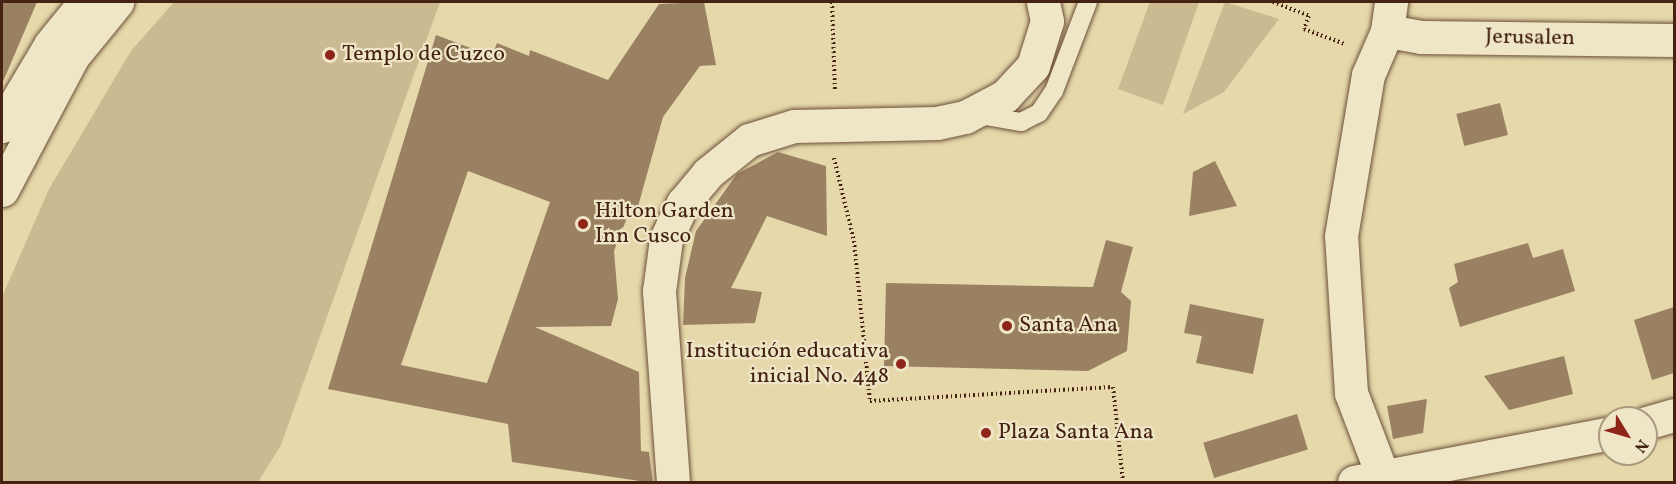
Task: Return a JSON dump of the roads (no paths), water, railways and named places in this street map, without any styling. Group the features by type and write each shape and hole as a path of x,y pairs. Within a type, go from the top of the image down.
{"street":[{"path":"2,126 50,45 84,2"},
{"path":"2,190 73,56 117,2"},
{"path":"673,483 660,334 666,239 683,203 708,173 749,140 794,126 937,123 972,114 1005,96 1033,66 1047,21 1043,2"},
{"path":"1389,16 1368,75 1341,236 1351,393 1374,481 1598,435"},
{"name":"Jerusalen","path":"1389,16 1421,37 1674,40"},
{"path":"1658,420 1674,415"}],"lane":[{"path":"972,114 1021,122 1039,113 1054,91 1088,2"}],"place":[{"name":"Templo de Cuzco","path":"330,55"},
{"name":"Hilton Garden Inn Cusco","path":"583,224"},
{"name":"Santa Ana","path":"1007,326"},
{"name":"Institución educativa inicial No. 448","path":"901,364"},
{"name":"Plaza Santa Ana","path":"986,433"}]}
